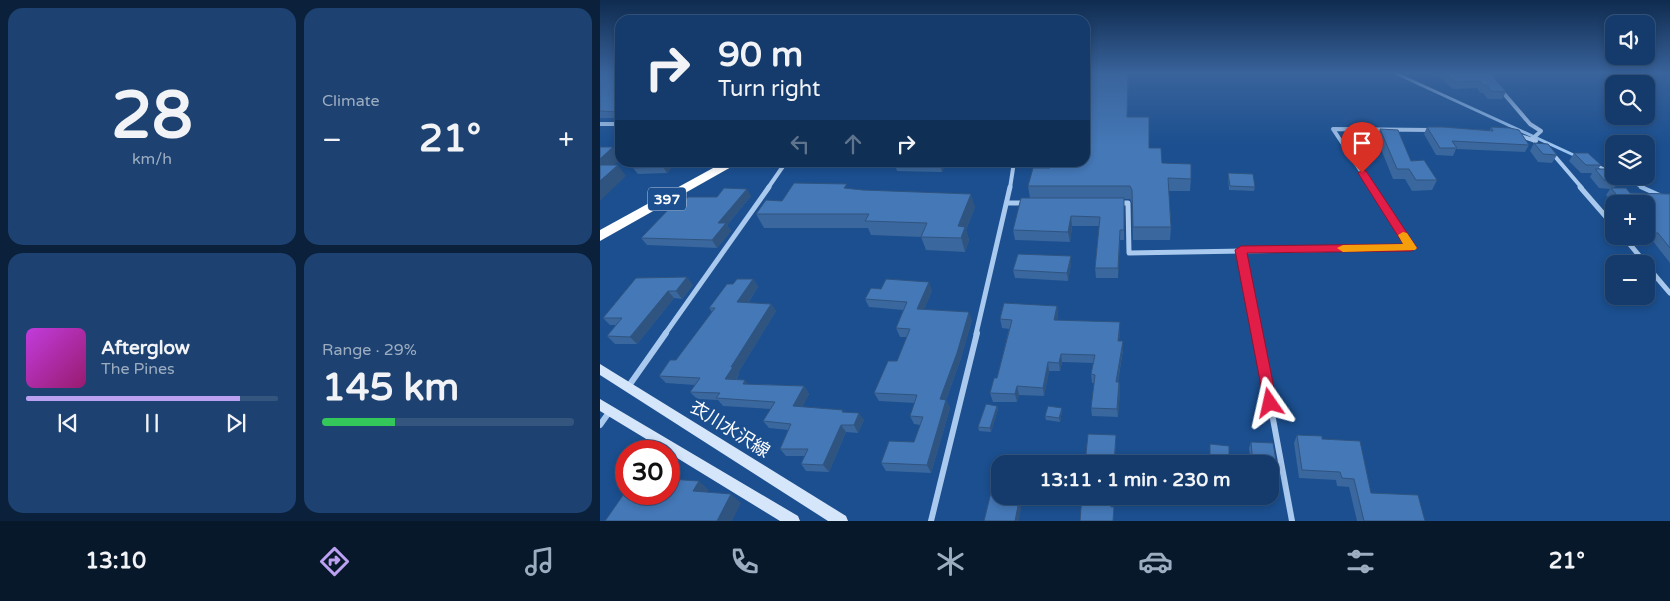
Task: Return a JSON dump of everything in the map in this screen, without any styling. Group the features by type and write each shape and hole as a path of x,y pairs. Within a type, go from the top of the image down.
{"highway":[{"name":"397","path":"600,236 725,167"}],"main road":[{"name":"衣川水沢線","path":"600,369 841,521"},
{"path":"605,408 793,521"}],"street":[{"path":"1508,97 1530,124 1541,131 1536,134 1534,140"},
{"path":"600,124 615,124"},
{"path":"1110,203 1128,204 1129,253 1411,248 1333,129 1439,130"},
{"path":"1514,134 1534,140 1542,146"},
{"path":"1548,150 1554,154 1605,215"},
{"path":"627,387 782,167"},
{"path":"931,521 1008,203 1013,167"},
{"path":"1008,203 1036,203"},
{"path":"1630,245 1638,255"},
{"path":"1241,250 1292,521"},
{"path":"1655,275 1670,293"},
{"path":"600,425 605,408"}],"building":[{"path":"600,97 615,97 615,112 600,111"},
{"path":"1090,97 1127,97 1127,117 1149,117 1149,148 1161,148 1162,163 1191,164 1191,179 1168,178 1171,227 1133,227 1132,190 1130,186 1028,186 1033,168 1090,167"},
{"path":"1427,127 1493,131 1491,127 1510,128 1519,130 1529,145 1452,141 1457,148 1440,148"},
{"path":"1380,129 1398,130 1411,161 1424,160 1437,180 1416,180 1409,169 1397,169"},
{"path":"1534,143 1548,144 1557,155 1543,154"},
{"path":"600,147 613,147 600,159"},
{"path":"1574,153 1588,153 1601,165 1586,165"},
{"path":"600,165 615,165 616,167 600,181"},
{"path":"1595,169 1605,169 1604,180"},
{"path":"1228,173 1253,174 1255,187 1230,186"},
{"path":"794,183 847,184 844,188 863,190 971,194 958,226 965,227 961,238 921,237 927,223 865,221 869,214 756,214 766,200 782,201"},
{"path":"724,188 747,189 718,223 726,223 712,240 641,238 670,208 677,209 688,197 717,197"},
{"path":"1611,188 1626,188 1630,193 1670,194 1670,248 1658,233 1655,233 1655,195 1617,195"},
{"path":"1021,198 1124,198 1124,230 1120,230 1118,268 1095,268 1100,217 1071,216 1068,232 1013,230"},
{"path":"1018,254 1071,256 1067,273 1013,270"},
{"path":"687,277 676,291 668,291 630,337 607,336 622,318 603,318 636,278"},
{"path":"737,279 753,279 737,302 771,304 725,379 745,380 743,384 804,386 793,406 859,413 854,425 841,425 823,465 801,464 808,449 780,449 791,424 763,421 775,402 716,398 720,393 690,392 700,378 659,376 670,360 676,360 715,308 709,308 727,284 733,284"},
{"path":"886,279 929,282 917,309 969,312 957,353 940,399 946,400 927,465 881,463 889,441 914,442 923,417 910,416 917,395 874,393 888,361 897,361 910,329 896,328 907,302 865,299 871,288 881,289"},
{"path":"1004,303 1057,306 1054,320 1120,322 1118,341 1123,341 1116,382 1119,382 1117,409 1091,408 1095,375 1091,374 1095,355 1061,354 1059,363 1048,362 1043,388 1017,386 1015,394 990,393 994,378 997,378 1012,320 1000,319"},
{"path":"986,404 997,406 990,428 978,427"},
{"path":"1048,406 1062,408 1059,418 1045,416"},
{"path":"1088,434 1116,435 1115,455 1086,455"},
{"path":"1297,435 1322,436 1322,439 1360,441 1371,493 1418,495 1425,521 1364,521 1354,479 1342,478 1340,472 1302,470"},
{"path":"1251,442 1273,443 1275,455 1252,455"},
{"path":"1210,444 1229,446 1229,455 1210,455"},
{"path":"680,480 699,481 693,491 731,494 717,521 605,521 616,505 680,505"},
{"path":"991,492 991,505 1018,505 1015,521 984,521"},
{"path":"1081,505 1111,505 1111,507 1114,507 1113,521 1080,521"}],"waterway":[{"path":"1448,97 1578,157"},
{"path":"1594,164 1605,170"},
{"path":"1638,185 1644,188"},
{"path":"1641,187 1670,200"}],"slow traffic":[{"path":"1343,248 1411,248 1403,235"}],"route":[{"path":"1270,403 1241,250 1411,248 1362,173"}]}
